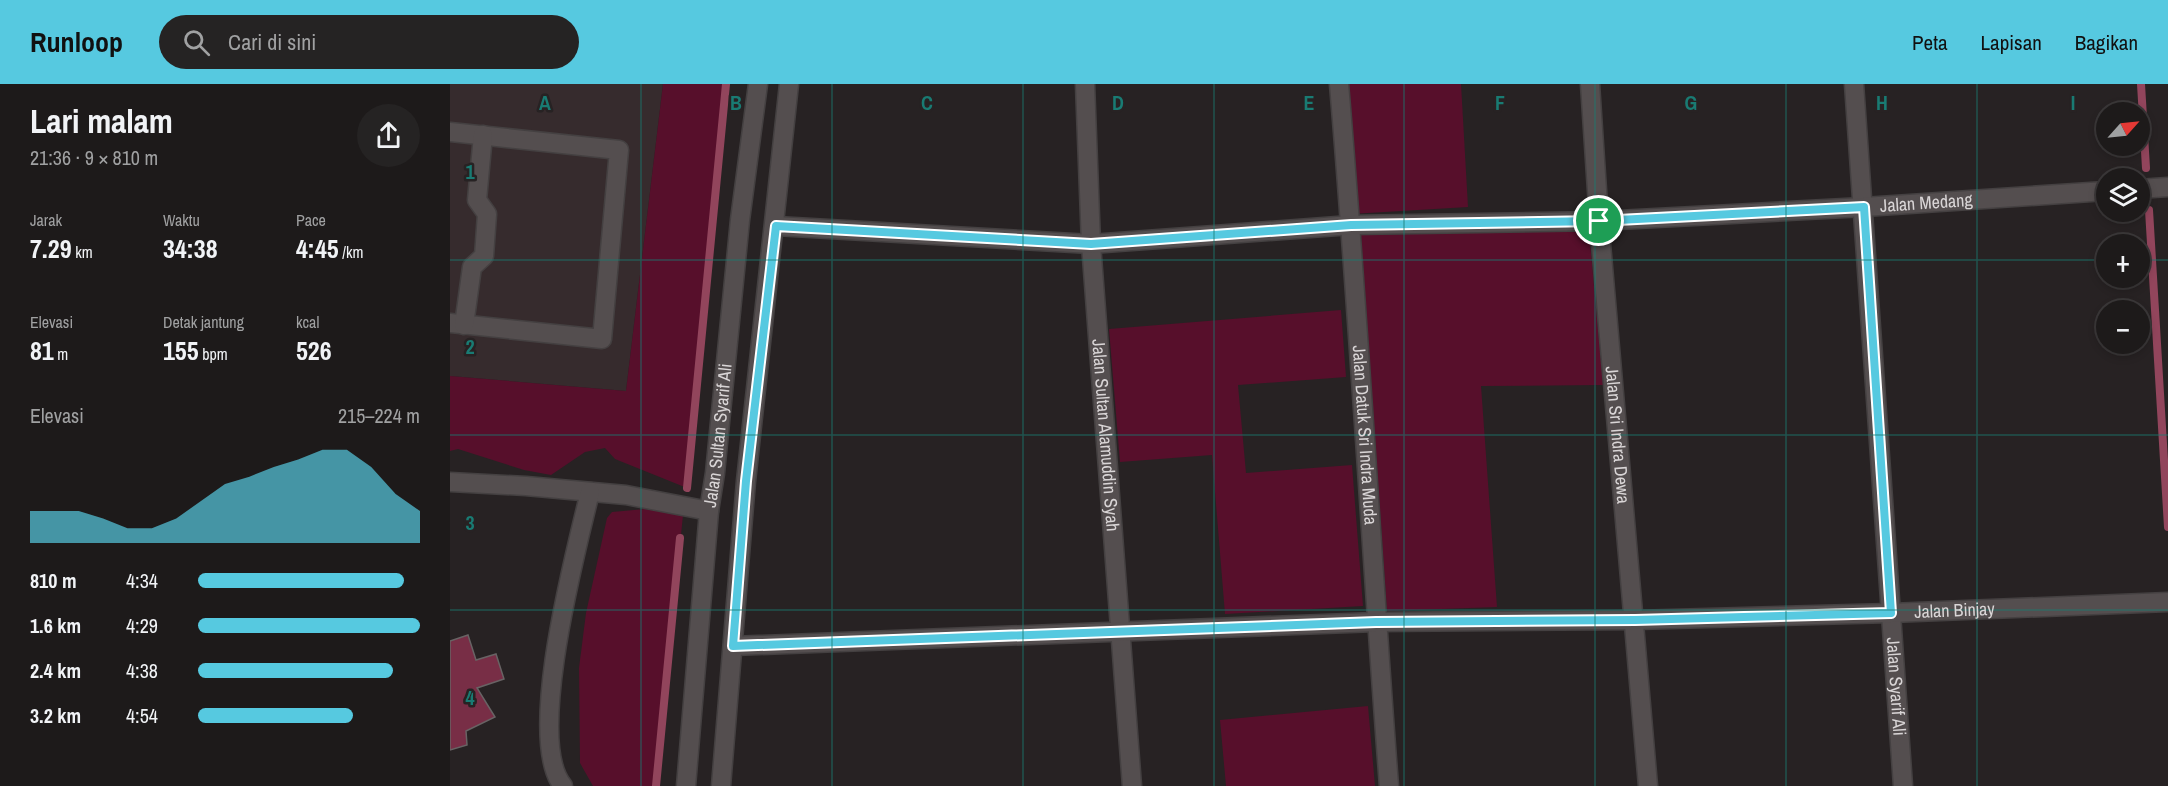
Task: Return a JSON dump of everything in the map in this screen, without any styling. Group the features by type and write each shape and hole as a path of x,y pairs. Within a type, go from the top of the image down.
{"street":[{"name":"Jalan Sultan Syarif Ali","path":"686,786 709,511 715,473 740,220 758,84"},
{"name":"Jalan Sultan Syarif Ali","path":"721,786 746,481 776,226 789,84"},
{"name":"Jalan Sultan Alamuddin Syah","path":"1085,84 1091,244 1132,786"},
{"name":"Jalan Datuk Sri Indra Muda","path":"1339,84 1351,225 1376,622 1389,786"},
{"name":"Jalan Sri Indra Dewa","path":"1590,84 1599,221 1648,786"},
{"name":"Jalan Syarif Ali","path":"1854,84 1903,786"},
{"path":"450,132 483,135 619,150 602,339 457,324 472,267 484,256 487,214 477,200 483,135"},
{"path":"2150,188 2168,187"},
{"name":"Jalan Medang","path":"776,226 1091,244 1351,225 1599,221 2096,192"},
{"path":"715,473 746,481"},
{"path":"450,482 626,495 709,511"},
{"path":"564,786 553,769 549,747 552,688 561,616 590,492"},
{"name":"Jalan Binjay","path":"733,646 1376,622 1635,620 2168,602"}],"shaded area":[{"path":"450,84 663,84 626,391 450,376"},
{"path":"663,84 728,84 687,488 615,459 605,448 585,452 551,475 524,470 458,449 450,451 450,376 626,391"},
{"path":"1344,84 1461,84 1468,207 1351,214"},
{"path":"1589,231 1603,385 1481,386 1497,607 1387,611 1361,235"},
{"path":"1341,310 1346,377 1238,385 1246,473 1352,465 1363,606 1225,614 1212,455 1120,462 1109,329"},
{"path":"645,509 683,515 656,786 593,786 580,763 579,668 586,613 607,518 612,512"},
{"path":"1368,706 1375,786 1226,786 1220,720"}],"building":[{"path":"468,635 476,660 496,654 504,679 477,688 495,717 466,731 467,745 450,750 450,641"}],"waterway":[{"path":"687,488 726,84"},
{"path":"2141,84 2146,168"},
{"path":"2150,222 2168,527"},
{"path":"656,786 680,538"}],"route":[{"path":"1864,207 1891,613 1635,620 1376,622 733,646 746,481 776,226 1091,244 1351,225 1599,221 1864,207"}]}
